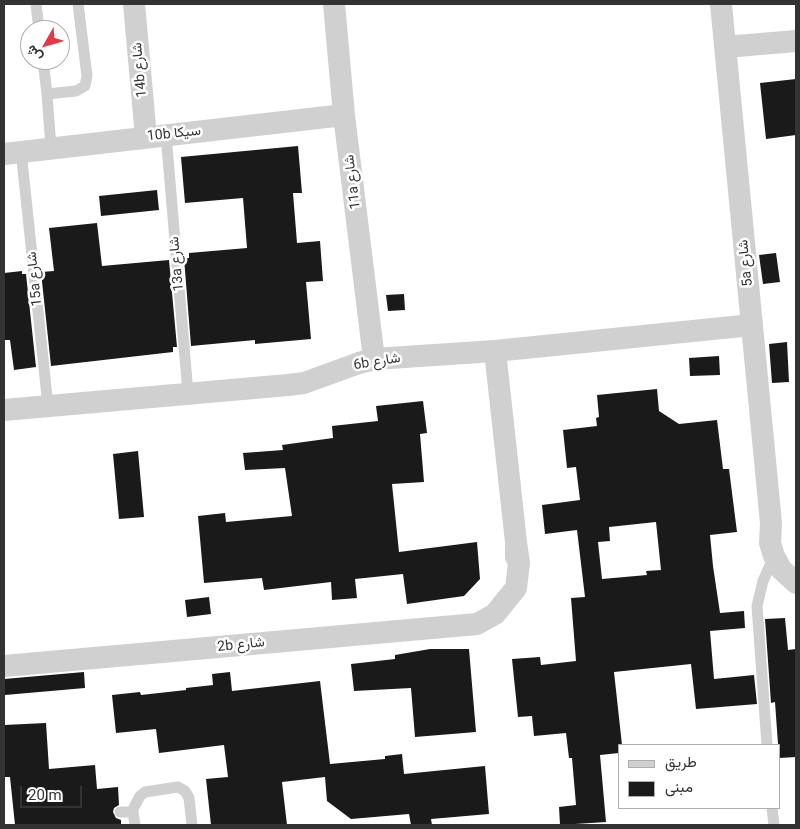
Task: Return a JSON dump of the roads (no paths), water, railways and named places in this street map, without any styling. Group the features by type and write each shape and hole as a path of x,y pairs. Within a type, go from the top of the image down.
{"street":[{"name":"14b شارع","path":"134,4 156,136"},
{"name":"11a شارع","path":"334,4 344,115 374,360"},
{"name":"5a شارع","path":"721,4 771,523"},
{"path":"725,47 796,41"},
{"name":"10b سيكا","path":"13,152 344,115"},
{"name":"6b شارع","path":"4,410 304,383 358,362 374,360 495,351 752,325"},
{"name":"2b شارع","path":"4,666 477,624 487,619 503,606 516,588 519,577 519,553 516,542 495,351"},
{"path":"771,523 770,542 774,556 781,568 796,583"},
{"path":"771,523 780,549 796,568"},
{"name":"2b شارع","path":"4,672 29,665"}],"lane":[{"path":"36,4 38,20"},
{"path":"47,94 81,89 87,81 78,4"},
{"path":"44,70 51,148"},
{"name":"13a شارع","path":"156,136 188,393"},
{"name":"15a شارع","path":"13,152 48,406"},
{"path":"767,744 757,606 763,581 774,556"},
{"path":"135,825 126,812 140,796 145,792 178,787 189,798 192,825"},
{"path":"772,809 774,825"}]}
